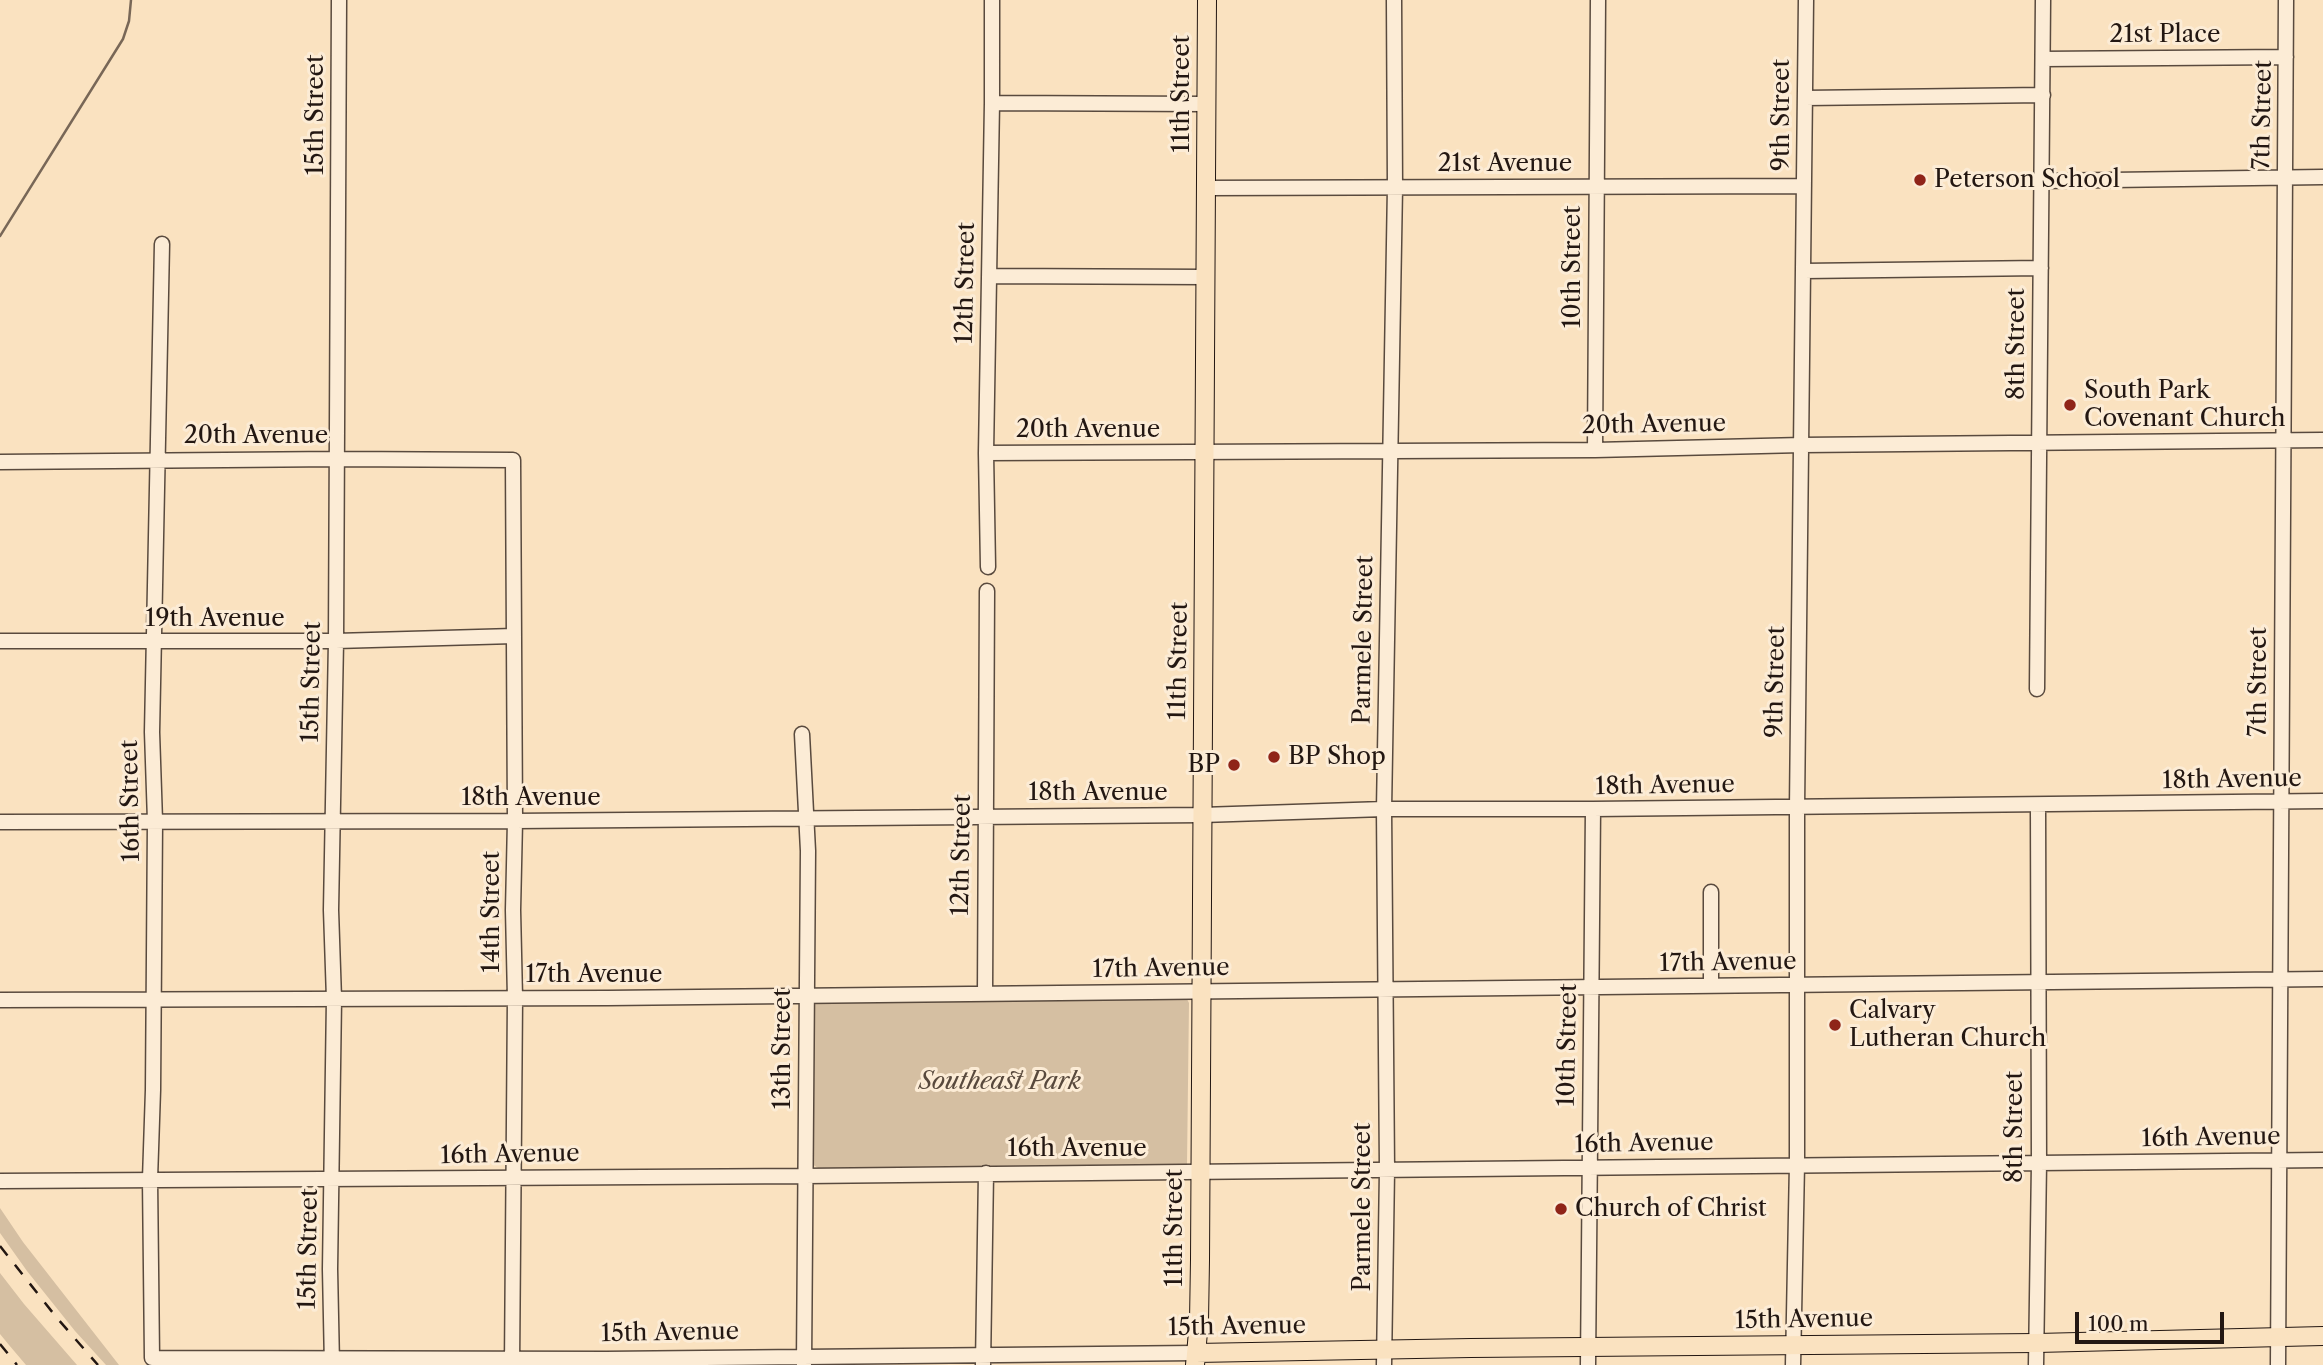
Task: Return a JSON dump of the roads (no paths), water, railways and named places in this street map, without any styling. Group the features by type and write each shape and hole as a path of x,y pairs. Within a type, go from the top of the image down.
{"main road":[{"name":"11th Street","path":"1195,1359 1199,1321 1207,0"},
{"name":"15th Avenue","path":"1195,1359 1588,1356 1793,1344 2037,1343 2323,1336"}],"street":[{"name":"15th Street","path":"332,1363 330,1269 334,999 331,910 336,641 339,0"},
{"name":"12th Street","path":"988,567 986,453 992,0"},
{"name":"Parmele Street","path":"1384,1357 1387,1170 1384,809 1395,187 1394,0"},
{"name":"10th Street","path":"1595,450 1598,0"},
{"name":"9th Street","path":"1793,1365 1806,0"},
{"name":"8th Street","path":"2037,689 2043,0"},
{"name":"7th Street","path":"2278,1365 2286,0"},
{"name":"21st Place","path":"2043,59 2286,57"},
{"path":"1805,98 2043,95"},
{"path":"992,103 1207,104"},
{"path":"2040,181 2323,177"},
{"name":"21st Avenue","path":"1206,188 1804,186"},
{"name":"16th Street","path":"152,1358 150,1179 155,821 152,732 156,641 162,244"},
{"path":"1804,271 2041,268"},
{"path":"989,276 1206,277"},
{"name":"20th Avenue","path":"986,453 1595,450 1802,445 2323,440"},
{"name":"20th Avenue","path":"0,462 513,460"},
{"name":"14th Street","path":"512,1362 515,998 513,460"},
{"name":"12th Street","path":"985,994 987,591"},
{"name":"19th Avenue","path":"0,641 336,641 514,636"},
{"name":"13th Street","path":"802,734 807,818 804,1361"},
{"name":"18th Avenue","path":"0,822 1202,815 1384,809 2038,806 2323,801"},
{"name":"8th Street","path":"2036,1365 2039,1163 2038,806"},
{"name":"10th Street","path":"1588,1356 1593,809"},
{"path":"1711,892 1711,986"},
{"name":"17th Avenue","path":"0,1000 806,996 2323,979"},
{"name":"16th Avenue","path":"0,1181 805,1176 2323,1160"},
{"path":"984,1360 986,1173"},
{"name":"15th Avenue","path":"152,1358 332,1363 1195,1359"}],"waterway":[{"path":"0,236 123,39 129,21 131,0"}],"railway":[{"path":"0,1246 98,1365"},
{"path":"0,1344 17,1365"}],"place":[{"name":"Peterson School","path":"1920,180"},
{"name":"South Park Covenant Church","path":"2070,405"},
{"name":"BP Shop","path":"1274,757"},
{"name":"BP","path":"1234,765"},
{"name":"Calvary Lutheran Church","path":"1835,1025"},
{"name":"Church of Christ","path":"1561,1209"}],"park label":[{"name":"Southeast Park","path":"1000,1082"}]}
